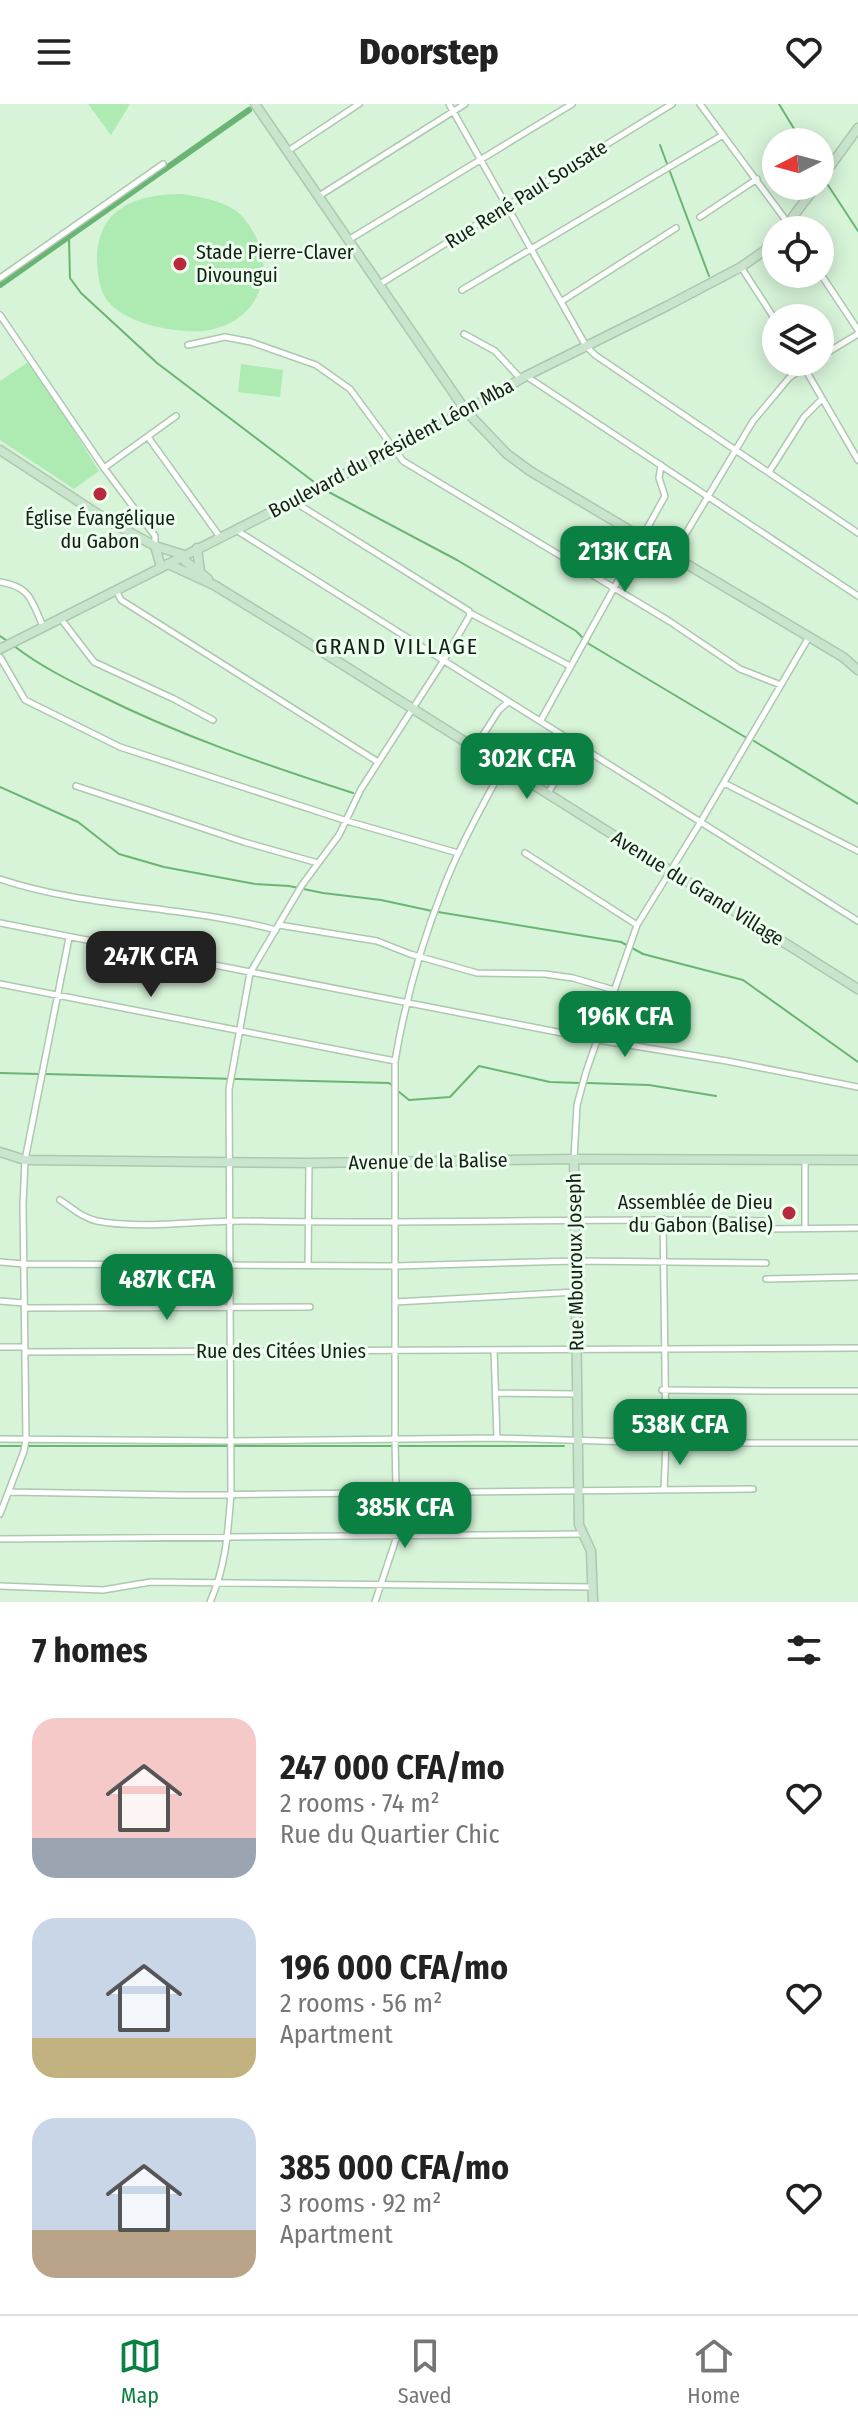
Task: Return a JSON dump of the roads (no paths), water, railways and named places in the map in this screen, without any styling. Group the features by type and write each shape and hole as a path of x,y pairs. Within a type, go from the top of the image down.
{"street":[{"path":"269,104 258,108 318,197 350,239 466,411 507,454 641,538 809,636 858,670"},
{"path":"288,151 359,104"},
{"path":"449,104 586,346 858,533"},
{"path":"318,197 465,104"},
{"path":"350,239 572,104"},
{"name":"Rue René Paul Sousate","path":"380,284 672,104"},
{"path":"700,104 757,179 780,216"},
{"path":"834,161 858,128"},
{"path":"462,290 723,135"},
{"path":"851,138 858,145"},
{"path":"0,278 163,164"},
{"path":"700,217 757,179"},
{"path":"562,301 676,228"},
{"name":"Boulevard du Président Léon Mba","path":"2,647 320,487 523,378 741,267 762,252"},
{"path":"741,267 765,304"},
{"path":"830,288 858,332 834,348"},
{"path":"0,315 104,468 155,536 155,546 164,566"},
{"path":"464,334 495,351 523,378 709,496 858,596"},
{"path":"188,345 225,337 251,342 316,365 350,389 403,461 613,587 740,669 781,685"},
{"path":"672,556 735,449 775,392 790,376"},
{"path":"809,376 858,460"},
{"path":"769,472 804,417 822,399"},
{"path":"104,468 176,416"},
{"path":"148,437 220,537"},
{"path":"0,450 107,520 155,546 182,556 214,585"},
{"path":"541,720 665,496 659,478 661,465"},
{"path":"293,501 470,613 570,666"},
{"path":"236,530 858,921"},
{"path":"197,548 200,572"},
{"name":"Avenue du Grand Village","path":"164,566 214,585 858,989"},
{"path":"0,582 24,589 43,626"},
{"path":"116,589 121,600 378,762"},
{"path":"210,1602 219,1583 231,1493 229,1089 250,973 302,885 347,821 361,789 444,660 470,613"},
{"path":"60,617 94,662 213,720"},
{"path":"574,1159 577,1105 584,1078 637,925 809,636"},
{"path":"0,657 25,700 107,741 347,821 458,853"},
{"path":"474,749 499,710 508,702"},
{"path":"547,794 577,747"},
{"name":"Rue des Citées Unies","path":"0,1347 24,1350 396,1350 394,1084 405,1003 458,853 503,767"},
{"path":"724,783 858,851"},
{"path":"76,786 318,863"},
{"path":"525,853 637,925"},
{"path":"0,879 90,898 353,936 477,973 545,974 573,978 614,990"},
{"path":"0,923 598,1040 857,1085"},
{"path":"0,1512 25,1445 25,1160 69,938"},
{"path":"0,984 58,998 269,1035 395,1061"},
{"name":"Avenue de la Balise","path":"0,1152 25,1160 309,1163 574,1159 858,1160"},
{"name":"Rue Mbouroux Joseph","path":"574,1159 579,1525 591,1551 593,1602"},
{"path":"805,1160 805,1229"},
{"path":"308,1266 309,1163"},
{"path":"60,1200 78,1213 96,1220 139,1224 229,1220 767,1221"},
{"path":"663,1219 664,1490"},
{"path":"766,1229 858,1228"},
{"path":"0,1262 230,1266 575,1261 766,1263"},
{"path":"766,1279 858,1277"},
{"path":"395,1302 576,1292"},
{"path":"0,1301 24,1305 310,1307"},
{"path":"375,1602 397,1536 396,1350 858,1348"},
{"path":"494,1350 497,1438"},
{"path":"663,1390 858,1391"},
{"path":"496,1393 577,1394"},
{"path":"0,1439 25,1445 229,1445 497,1438 666,1443 858,1443"},
{"path":"9,1492 179,1495 753,1489"},
{"path":"0,1539 583,1534"},
{"path":"0,1586 103,1590 151,1582 592,1587"}],"waterway":[{"path":"779,104 794,128"},
{"path":"0,285 249,110"},
{"path":"660,145 709,276"},
{"path":"834,194 858,231"},
{"path":"69,238 70,278 81,293 157,363 318,485"},
{"path":"323,489 457,560 576,631 589,644 745,737"},
{"path":"0,636 9,642"},
{"path":"14,646 66,679 161,724 353,793"},
{"path":"754,741 858,804"},
{"path":"0,787 78,822 119,854 164,867 255,884 381,900 432,911"},
{"path":"438,912 621,942 643,954 743,980 858,1062"},
{"path":"398,1091 409,1100 450,1097 479,1066 550,1082 580,1083"},
{"path":"0,1073 39,1074"},
{"path":"45,1074 389,1083 393,1086"},
{"path":"587,1083 649,1085 716,1096"},
{"path":"0,1446 564,1446"}],"place":[{"name":"Stade Pierre-Claver Divoungui","path":"180,264"},
{"name":"Église Évangélique du Gabon","path":"100,494"},
{"name":"Assemblée de Dieu du Gabon (Balise)","path":"789,1213"}],"district":[{"name":"GRAND VILLAGE","path":"397,646"}]}
